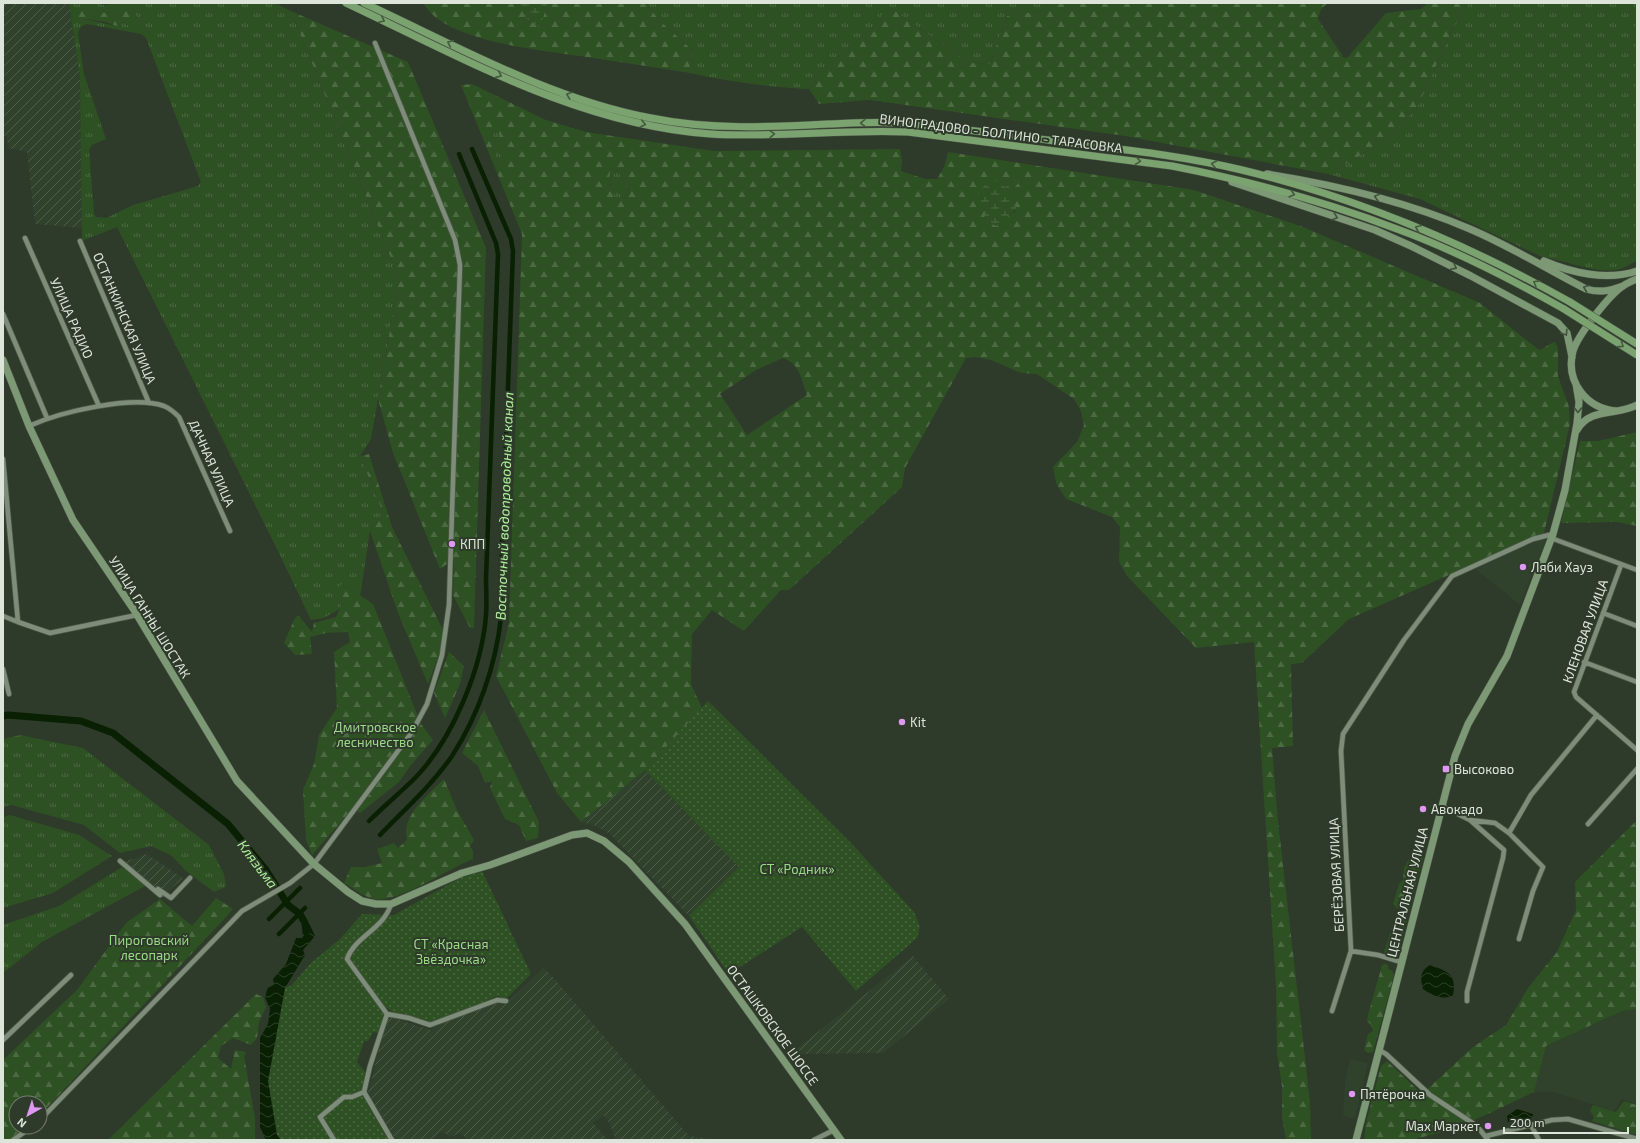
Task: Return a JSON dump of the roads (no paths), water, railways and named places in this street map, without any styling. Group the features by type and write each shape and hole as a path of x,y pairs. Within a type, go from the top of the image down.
{"main road":[{"name":"ВИНОГРАДОВО - БОЛТИНО - ТАРАСОВКА","path":"346,3 545,95 605,115 654,127 711,134 769,135 867,130 908,132 1172,166 1205,172 1277,190 1398,229 1519,284 1564,309 1637,355"},
{"name":"ВИНОГРАДОВО - БОЛТИНО - ТАРАСОВКА","path":"364,3 548,88 606,108 652,119 710,126 908,124 1179,156 1240,170 1330,195 1403,221 1468,249 1528,278 1570,302 1637,344"},
{"path":"1240,170 1314,182 1410,206 1470,229 1519,252 1586,289 1597,292 1607,291 1637,280"},
{"name":"ЦЕНТРАЛЬНАЯ УЛИЦА","path":"1205,172 1375,230 1472,276 1558,323 1567,333 1572,357 1572,373 1576,384 1579,412 1565,490 1552,536 1507,656 1496,678 1475,710 1460,741 1401,962 1356,1140"},
{"path":"1519,252 1566,270 1603,276 1637,271"},
{"path":"1572,357 1575,346 1584,330 1623,286"},
{"name":"УЛИЦА ГАННЫ ШОСТАК","path":"3,360 29,426 73,520 137,615 237,781 314,864 348,892 362,901 376,904 391,904"},
{"path":"1576,384 1581,394 1595,406 1609,411 1617,411"},
{"path":"1575,435 1580,426 1594,416 1635,407"},
{"name":"ОСТАШКОВСКОЕ ШОССЕ","path":"391,904 462,873 490,866 572,836 587,833 604,841 629,862 685,924 841,1140"}],"street":[{"path":"48,1112 242,911 290,883 314,864 412,732 427,704 442,655 447,630 451,560 460,265 456,240 375,43"},
{"name":"УЛИЦА РАДИО","path":"25,238 99,406"},
{"name":"ОСТАНКИНСКАЯ УЛИЦА","path":"80,241 149,403"},
{"path":"3,314 47,418"},
{"name":"ДАЧНАЯ УЛИЦА","path":"29,426 47,418 99,406 149,403 165,407 179,417 230,531"},
{"path":"3,459 18,622"},
{"path":"1552,536 1621,565 1637,570"},
{"name":"БЕРЁЗОВАЯ УЛИЦА","path":"1332,1011 1351,951 1342,759 1343,734 1404,640 1452,576 1533,539 1552,536"},
{"name":"КЛЕНОВАЯ УЛИЦА","path":"1621,565 1574,692 1576,697 1637,750"},
{"path":"1603,612 1637,626"},
{"path":"3,616 50,633 137,615"},
{"path":"1584,662 1637,682"},
{"path":"3,669 9,694"},
{"path":"1509,833 1531,795 1597,716"},
{"path":"1588,824 1637,769"},
{"path":"1442,806 1470,820 1504,850 1467,992 1468,1001"},
{"path":"1470,820 1495,823 1509,833 1543,867 1533,891 1519,939"},
{"path":"120,861 160,895"},
{"path":"158,889 171,898 190,878"},
{"path":"391,904 385,918 350,949 347,959 387,1014 409,1018 430,1025 497,1000 506,1001"},
{"path":"1351,951 1401,962"},
{"path":"3,1040 70,975"},
{"path":"387,1014 370,1066 364,1092 392,1140"},
{"path":"1379,1050 1386,1054 1430,1095 1475,1124 1487,1138 1552,1120 1568,1119 1637,1139"},
{"path":"334,1140 320,1117 344,1097 352,1097 364,1092"},
{"path":"1531,1125 1539,1140"},
{"path":"814,1140 834,1130"}],"water":[{"path":"309,923 315,936 303,950 305,955 285,988 268,1081 277,1135 281,1140 266,1140 260,1127 260,1038 268,1024 270,1009 265,997 268,987 274,985 273,979 286,964 296,938 302,938 304,935 303,924"},
{"path":"1430,965 1442,969 1450,975 1454,983 1453,995 1449,997 1442,997 1434,995 1423,989 1421,981 1422,975 1424,970"},
{"path":"1517,1109 1533,1114 1533,1116 1530,1119 1508,1122 1507,1116"}],"waterway":[{"name":"Восточный водопроводный канал","path":"380,835 436,777 461,741 478,707 490,672 499,635 501,617 501,577 513,251 511,239 472,149"},
{"name":"Восточный водопроводный канал","path":"369,821 416,777 442,743 453,723 472,679 479,657 483,636 486,610 498,254 496,243 459,154"},
{"name":"Клязьма","path":"3,716 8,715 81,721 113,733 228,824 266,870 288,905 300,914 305,923 306,932"},
{"name":"Восточный водопроводный канал","path":"269,919 300,888"},
{"name":"Восточный водопроводный канал","path":"279,934 305,908"}],"place":[{"name":"КПП","path":"452,544"},
{"name":"Ляби Хауз","path":"1523,567"},
{"name":"Kit","path":"902,722"},
{"name":"Высоково","path":"1446,769"},
{"name":"Авокадо","path":"1423,809"},
{"name":"Пятёрочка","path":"1352,1094"},
{"name":"Мах Маркет","path":"1488,1126"}],"park label":[{"name":"Дмитровское лесничество","path":"375,734"},
{"name":"СТ «Родник»","path":"797,869"},
{"name":"Пироговский лесопарк","path":"149,948"},
{"name":"СТ «Красная Звёздочка»","path":"451,952"}]}
